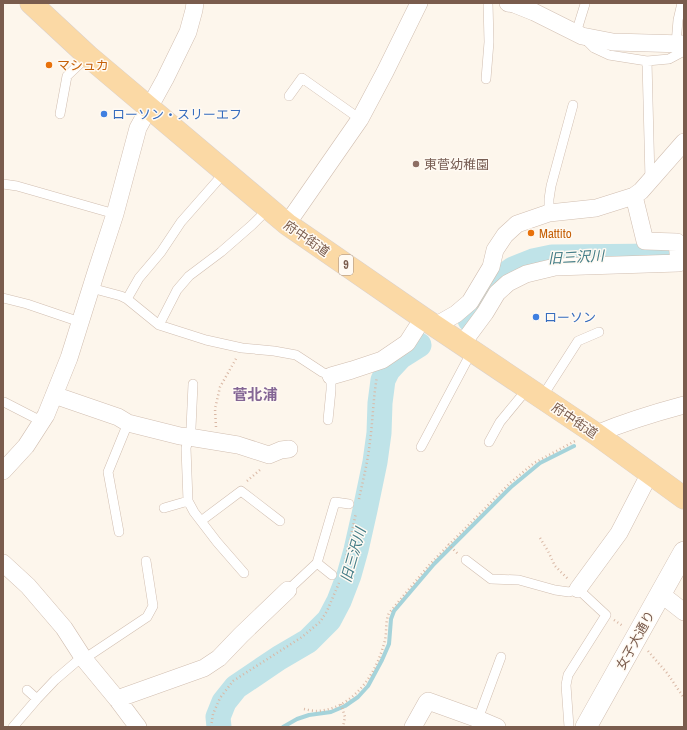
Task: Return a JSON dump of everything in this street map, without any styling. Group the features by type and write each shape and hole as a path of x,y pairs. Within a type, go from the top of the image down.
{"main road":[{"name":"府中街道","path":"31,3 88,56 287,224 535,393 586,437 650,473 684,498"}],"street":[{"path":"5,466 26,446 46,415 69,358 115,214 138,128 165,79 188,32 195,3"},
{"path":"287,224 360,119 419,3"},
{"path":"508,3 536,8 562,26 579,35 614,42 682,46"},
{"path":"330,376 382,360 407,343 429,322 456,314 470,302 491,267 495,250 505,235 517,224 548,213 596,208 634,196 641,191 684,142"},
{"path":"467,347 497,293 508,283 526,274 555,267 680,257 677,242 645,241 634,196"},
{"path":"54,395 118,417 128,423 180,436 238,445 269,455 281,450 289,449"},
{"path":"586,437 660,411 684,405"},
{"path":"578,589 619,533 650,473"},
{"name":"女子大通り","path":"586,727 684,552"},
{"path":"3,563 28,586 64,628 83,657 138,727"},
{"path":"117,699 209,665 219,658 288,590"},
{"path":"661,594 684,612"},
{"path":"413,727 428,701 497,727"}],"lane":[{"path":"486,79 489,42 488,3"},
{"path":"585,4 579,35 594,48 609,55 647,61 669,59 682,46 678,20 682,3"},
{"path":"60,114 67,76 88,56"},
{"path":"647,61 650,180"},
{"path":"289,96 302,78 360,119"},
{"path":"548,213 551,186 573,105"},
{"path":"127,299 139,278 161,252 182,222 225,172"},
{"path":"3,184 18,186 115,214"},
{"path":"159,325 177,290 189,276 221,252 268,209"},
{"path":"91,288 127,299 159,325 206,340 242,348 296,355 330,376 331,390 328,420"},
{"path":"3,298 27,304 80,322"},
{"path":"489,442 500,422 535,393 578,341 599,332"},
{"path":"421,447 467,347"},
{"path":"193,384 191,428 186,448 188,501 194,512 217,542 244,573"},
{"path":"4,402 41,421"},
{"path":"119,532 108,472 128,423"},
{"path":"201,521 241,491 280,521"},
{"path":"164,508 188,501"},
{"path":"288,590 317,562 335,502 349,504"},
{"path":"466,560 491,580 519,580 555,590 569,592 578,589 606,615 568,675 566,685 569,727"},
{"path":"13,727 56,680 83,657 146,617 153,606 146,561"},
{"path":"317,562 332,575"},
{"path":"478,719 502,657"},
{"path":"27,690 37,699"}],"path":[{"path":"217,441 215,409 220,387 242,348"},
{"path":"304,709 316,711 337,707 355,695 366,682 380,658 386,638 387,618 389,613 430,564 448,544 510,483 534,463 586,437"},
{"path":"241,491 241,486 265,465 269,455"},
{"path":"540,538 555,566 578,589"},
{"path":"448,544 456,552"},
{"path":"636,638 667,673 684,698"},
{"path":"340,704 345,717 343,727"}],"waterway":[{"name":"旧三沢川","path":"470,320 494,283 513,269 533,261 552,257 664,256"},
{"name":"旧三沢川","path":"219,727 218,717 224,702 236,687 279,658 308,641 329,620 339,601 349,575 356,550 375,462 383,380 388,370 400,357 419,345"},
{"path":"283,727 297,719 309,715 331,712 345,706 358,697 368,686 389,644 391,619 394,611 434,564 511,487 540,463 574,446"}],"place":[{"name":"マシュカ","path":"49,65"},
{"name":"ローソン・スリーエフ","path":"104,114"},
{"name":"東菅幼稚園","path":"416,164"},
{"name":"Mattito","path":"531,233"},
{"name":"ローソン","path":"536,317"}],"district":[{"name":"菅北浦","path":"255,395"}]}
